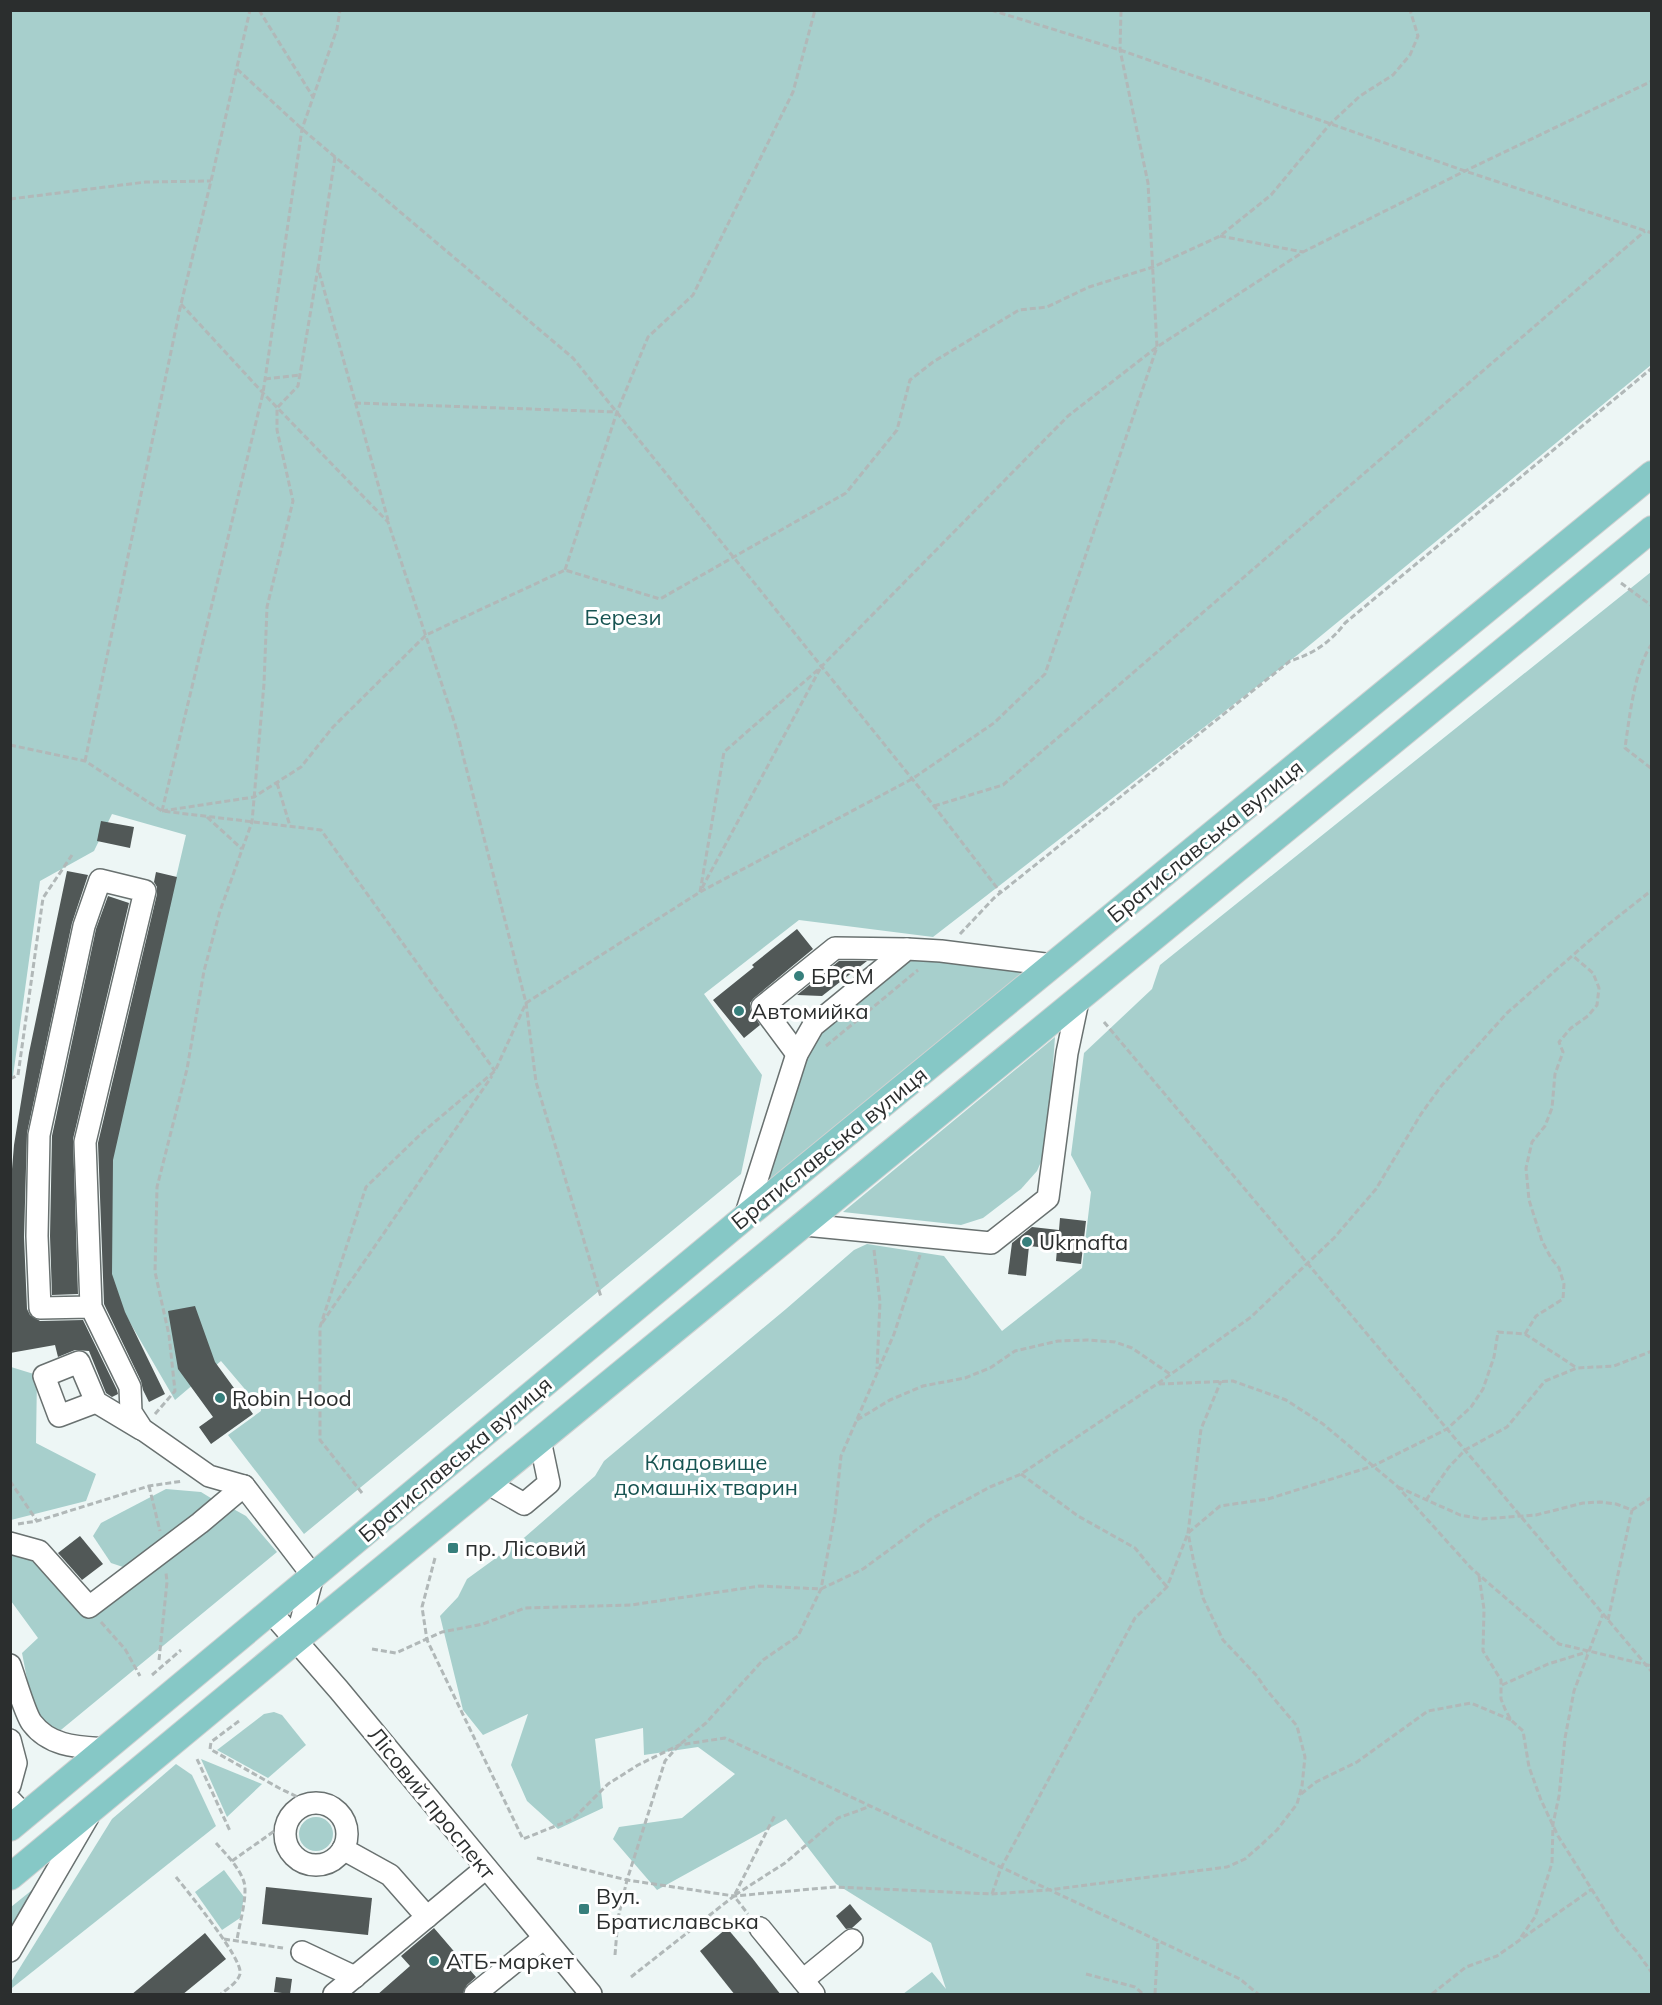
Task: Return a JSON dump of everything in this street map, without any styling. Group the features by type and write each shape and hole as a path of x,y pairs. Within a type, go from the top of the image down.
{"main road":[{"name":"Братиславська вулиця","path":"15,1814 106,1749 745,1217 1652,474"},
{"name":"Братиславська вулиця","path":"10,1877 1652,529"}],"street":[{"path":"92,1307 39,1308 37,1236 39,1135 84,926 100,880 145,891 85,1142 92,1307 130,1387 131,1412 142,1429"},
{"path":"797,1054 762,1007 835,948 941,951 1053,965"},
{"path":"745,1217 797,1054 813,1026 907,949"},
{"path":"805,1224 991,1243 1048,1198 1067,1053 1078,1000"},
{"path":"96,1402 142,1429 209,1476 244,1486 313,1576 296,1640"},
{"path":"487,1484 524,1504 549,1483 540,1440"},
{"path":"10,1543 39,1551 89,1607 200,1523 244,1486"},
{"name":"Лісовий проспект","path":"271,1612 339,1690 591,1995"},
{"path":"10,1665 32,1722 53,1741 75,1747 106,1749"},
{"path":"10,1740 16,1764 10,1785"},
{"path":"310,1803 330,1806 344,1820 346,1839 343,1849 328,1863 307,1864 290,1852 286,1842 287,1822 300,1806 310,1803"},
{"path":"10,1951 92,1811"},
{"path":"343,1849 390,1875 427,1917"},
{"path":"334,1995 486,1868"},
{"path":"760,1928 808,1988 852,1940"},
{"path":"479,1993 544,1938"},
{"path":"302,1952 355,1977"}],"path":[{"path":"85,761 181,304 212,181 250,10"},
{"path":"259,10 313,97"},
{"path":"162,811 263,393 302,129 337,30 340,10"},
{"path":"565,570 617,412 648,337 693,295 793,92 814,10"},
{"path":"991,10 1120,50 1465,171 1652,233"},
{"path":"320,1327 495,1071 526,1003 700,892 912,779 994,723 1045,674 1157,347 1148,183 1120,50 1121,10"},
{"path":"162,811 254,797 301,767 333,727 426,635 565,570 660,599 846,493 897,430 910,380 933,362 1019,310 1047,308 1089,287 1153,267 1220,236 1271,195 1330,124 1360,96 1393,75 1410,55 1418,36 1410,10"},
{"path":"237,69 302,129 573,358 934,806 1001,893"},
{"path":"700,892 724,752 821,667 1068,416 1157,347 1303,252 1652,81"},
{"path":"142,1429 176,1391 169,1335 156,1272 157,1186 187,1069 204,971 220,911 252,822 264,684 267,607 293,501 277,430 277,408 298,386 301,375 335,157"},
{"path":"10,199 146,182 212,181"},
{"path":"934,806 1003,785 1645,231"},
{"path":"1220,236 1303,252"},
{"path":"318,268 388,522 455,724 526,1003 536,1082 601,1297"},
{"path":"181,304 277,408 388,522"},
{"path":"958,935 1001,893 1290,661 1304,657 1336,636 1345,623 1652,368"},
{"path":"265,378 301,375"},
{"path":"355,403 617,412"},
{"path":"1618,580 1652,606"},
{"path":"1652,644 1646,652 1631,706 1625,748 1652,770"},
{"path":"700,892 821,667"},
{"path":"10,745 85,761 162,811 321,830 495,1071"},
{"path":"277,783 290,826"},
{"path":"205,816 242,849"},
{"path":"10,1079 18,1075 43,898 72,855"},
{"path":"372,1649 396,1653 442,1632 483,1624 525,1608 631,1605 760,1586 820,1589 862,1569 932,1519 990,1487 1020,1474 1157,1384 1251,1317 1334,1238 1376,1189 1421,1114 1443,1085 1507,1014 1652,890"},
{"path":"1525,1334 1536,1316 1563,1299 1564,1284 1559,1268 1542,1241 1529,1200 1526,1168 1532,1142 1545,1126 1552,1108 1555,1074 1563,1052 1559,1041 1597,1005 1599,988 1593,973 1573,956"},
{"path":"823,1048 920,968"},
{"path":"1104,1022 1652,1672"},
{"path":"362,1493 320,1440 320,1327 366,1186 423,1131 495,1071"},
{"path":"872,1230 880,1302 877,1372"},
{"path":"435,1558 422,1607 427,1640 523,1839 573,1819 608,1784 638,1765 679,1744 706,1723 763,1660 798,1636 820,1589 835,1514 841,1456 894,1334 927,1236"},
{"path":"1188,1533 1220,1506 1268,1499 1373,1466 1447,1429 1471,1407 1482,1389 1494,1357 1498,1332 1525,1334 1577,1368"},
{"path":"857,1420 890,1400 923,1386 965,1378 990,1368 1015,1352 1058,1341 1115,1342 1132,1348 1170,1374"},
{"path":"1426,1500 1449,1467 1465,1450 1507,1427 1545,1381 1577,1368 1614,1366 1652,1351"},
{"path":"992,1894 1001,1868 1135,1618 1167,1587 1188,1533 1201,1429 1221,1381"},
{"path":"1157,1384 1233,1381 1286,1400 1323,1424 1396,1486 1478,1574 1559,1644 1652,1666"},
{"path":"1020,1474 1078,1516 1135,1548 1167,1587"},
{"path":"10,1525 38,1521 149,1486 209,1476"},
{"path":"10,1481 38,1521"},
{"path":"1396,1486 1460,1515 1482,1519 1536,1515 1583,1503 1617,1504 1632,1510"},
{"path":"1608,1620 1632,1510 1652,1497"},
{"path":"537,1858 627,1880 734,1896 835,1887 992,1894 1048,1890 1227,1867 1245,1859 1277,1830 1297,1804 1302,1786 1305,1757 1297,1726 1257,1676 1223,1640 1203,1598 1188,1533"},
{"path":"1478,1574 1484,1609 1483,1651 1501,1680 1501,1699 1511,1720"},
{"path":"89,1607 125,1649 140,1676"},
{"path":"1521,1937 1535,1917 1552,1863 1553,1824 1574,1691 1603,1614"},
{"path":"152,1675 181,1650"},
{"path":"1502,1686 1548,1664 1589,1651"},
{"path":"1299,1795 1316,1782 1357,1762 1428,1711 1471,1704 1511,1720 1523,1731 1528,1767 1558,1836 1618,1931 1652,1973"},
{"path":"239,1720 211,1742 210,1749 310,1803"},
{"path":"615,1955 618,1917 627,1880 665,1761 679,1744 725,1738 1240,1979 1258,1995"},
{"path":"197,1759 230,1831"},
{"path":"631,1977 734,1896 785,1863 838,1818 871,1806"},
{"path":"734,1896 775,1815"},
{"path":"232,1861 287,1822"},
{"path":"216,1843 232,1861 244,1883 237,1940"},
{"path":"177,1877 236,1958 241,1972 221,1995"},
{"path":"1432,1995 1467,1967 1497,1956 1592,1888"},
{"path":"734,1896 760,1928"},
{"path":"223,1939 302,1952"},
{"path":"1155,1995 1158,1940"},
{"path":"1086,1974 1135,1987 1143,1995"}],"green space":[{"name":"Берези","path":"11,11 1651,11 1651,365 1300,653 933,937 799,920 704,994 762,1075 741,1174 304,1534 228,1435 261,1411 261,1408 221,1361 175,1400 111,1290 109,1164 186,835 112,814 94,851 40,881 11,1078"},
{"name":"Кладовище домашніх тварин","path":"1651,572 1651,1994 903,1994 932,1972 946,1989 931,1943 836,1884 786,1819 657,1890 613,1839 619,1827 682,1818 735,1774 698,1747 644,1755 643,1728 595,1739 603,1808 558,1829 527,1801 511,1765 528,1714 483,1735 463,1710 440,1616 458,1597 467,1579 525,1537 595,1476 604,1461 854,1250 867,1244 944,1256 1002,1331 1082,1268 1091,1192 1071,1155 1084,1053 1152,989 1160,965"},
{"path":"923,960 1026,972 763,1188 812,1041 822,1025 905,962"},
{"path":"1055,1037 1047,1148 1037,1171 1021,1189 983,1218 961,1225 843,1212"},
{"path":"11,1367 37,1375 36,1443 96,1474 86,1501 11,1520"},
{"path":"166,1489 201,1492 214,1500 138,1559 123,1567 111,1563 93,1536 101,1523"},
{"path":"228,1506 246,1516 277,1552 56,1734 34,1715 22,1653 38,1638 11,1601 11,1548 28,1554 81,1615"},
{"path":"274,1712 282,1715 306,1745 268,1778 217,1750 264,1714"},
{"path":"201,1759 262,1784 227,1817"},
{"path":"176,1764 192,1775 216,1826 12,1988 11,1982 112,1819"},
{"path":"316,1817 328,1822 333,1834 328,1846 316,1851 304,1846 299,1834 304,1822"},
{"path":"224,1870 244,1897 240,1918 222,1930 195,1892"},
{"path":"37,1886 11,1928 11,1907"}],"building":[{"path":"101,821 134,827 130,848 97,841"},
{"path":"67,871 88,875 72,923 27,1133 24,1237 27,1309 30,1315 40,1321 83,1320 117,1390 118,1394 112,1397 106,1393 89,1351 75,1350 58,1357 55,1345 10,1353 10,1193 14,1145 29,1053"},
{"path":"156,872 177,877 113,1160 112,1274 125,1312 165,1394 149,1402 104,1304 98,1143 157,894 154,882"},
{"path":"108,896 129,903 73,1139 78,1294 52,1295 50,1236 52,1136 96,929"},
{"path":"797,929 813,949 750,1003 750,1009 760,1025 744,1038 713,1000"},
{"path":"839,961 867,961 822,996 797,995"},
{"path":"1060,1218 1086,1221 1081,1264 1056,1261 1057,1249 1029,1246 1026,1276 1008,1274 1012,1243 1032,1227 1059,1230"},
{"path":"195,1306 215,1362 253,1414 211,1444 199,1427 213,1417 178,1369 168,1311"},
{"path":"80,1536 103,1564 82,1580 58,1553"},
{"path":"266,1887 372,1898 368,1935 262,1924"},
{"path":"850,1904 862,1919 852,1928 846,1929 836,1916"},
{"name":"АТБ-маркет","path":"434,1928 476,1977 467,1985 462,1995 377,1995 410,1966 401,1956"},
{"path":"727,1928 781,1995 735,1995 700,1951"},
{"path":"205,1933 226,1959 182,1995 131,1995"},
{"path":"276,1977 292,1979 290,1994 274,1992"}],"place":[{"name":"БРСМ","path":"799,976"},
{"name":"Автомийка","path":"739,1011"},
{"name":"Ukrnafta","path":"1027,1242"},
{"name":"Robin Hood","path":"220,1398"},
{"name":"пр. Лісовий","path":"453,1548"},
{"name":"Вул. Братиславська","path":"584,1909"},
{"name":"АТБ-маркет","path":"434,1961"}]}
